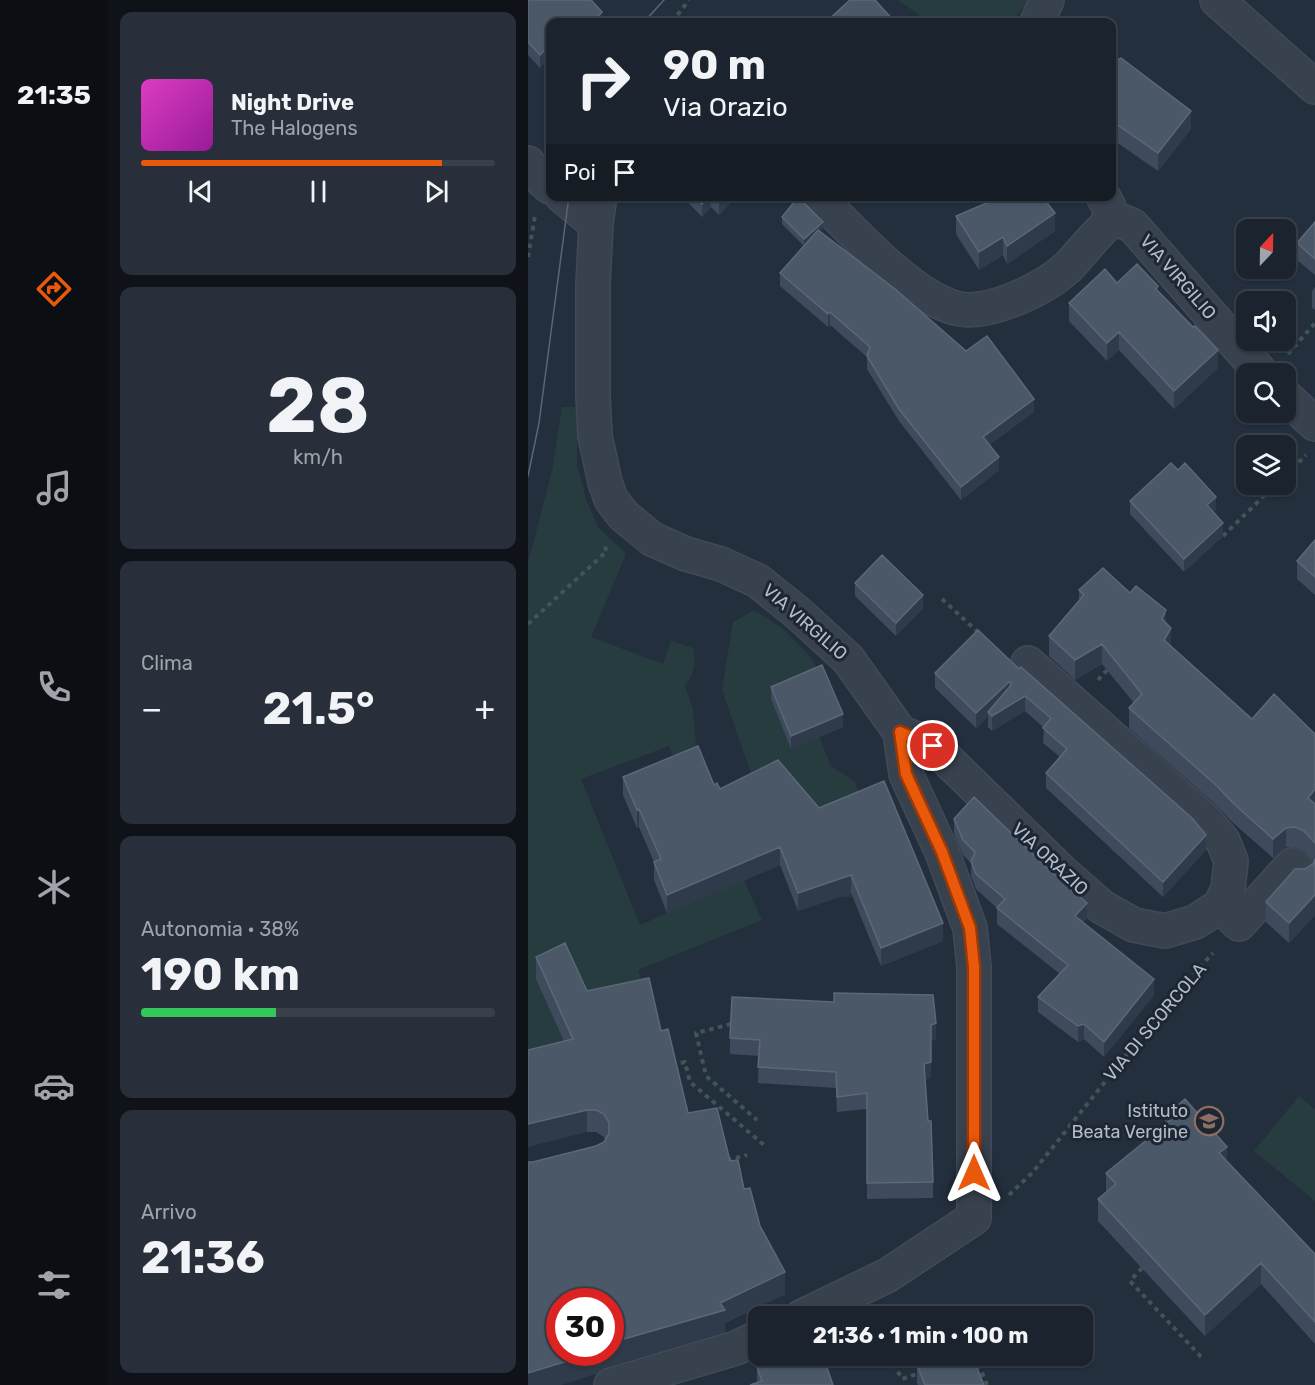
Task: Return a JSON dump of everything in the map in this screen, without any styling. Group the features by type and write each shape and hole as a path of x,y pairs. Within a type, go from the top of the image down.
{"street":[{"path":"1039,18 1047,0"},
{"path":"1217,0 1315,87"},
{"path":"528,164 546,183"},
{"path":"575,201 598,210"},
{"name":"VIA VIRGILIO","path":"822,201 904,278 930,298 956,309 979,309 1012,301 1047,284 1067,268 1106,209 1134,226 1269,363"},
{"name":"VIA VIRGILIO","path":"598,210 593,395 595,436 611,499 623,514 652,539 686,554 722,564 758,581 800,614 848,659 900,732 906,774 942,852 970,928 974,967 974,1218"},
{"path":"1296,413 1312,439"},
{"path":"1028,663 1196,813 1223,841 1231,861 1228,889 1230,915"},
{"name":"VIA ORAZIO","path":"900,732 933,746 1061,872 1102,907 1134,925 1165,931 1194,922 1230,915"},
{"path":"1230,915 1292,865 1299,871"},
{"path":"824,1306 888,1275 974,1218"},
{"path":"611,1385 736,1348 748,1342"}],"path":[{"path":"675,18 689,0"},
{"path":"1277,363 1315,323"},
{"path":"1296,461 1312,439"},
{"path":"1223,536 1265,495"},
{"path":"528,624 607,551"},
{"path":"942,598 985,639"},
{"name":"VIA DI SCORCOLA","path":"974,1218 999,1204 1033,1172 1167,1004 1230,915"},
{"path":"731,1024 696,1033 706,1076 757,1120"},
{"path":"671,1065 685,1062 690,1082 764,1145"},
{"path":"724,1161 747,1155"},
{"path":"1142,1268 1130,1281 1204,1360"},
{"path":"895,1366 902,1379 922,1372"},
{"path":"978,1366 987,1385"}],"green space":[{"path":"898,0 1028,0 1015,18 923,18"},
{"path":"562,407 578,407 577,465 586,499 598,527 626,554 591,637 663,664 671,641 693,648 695,658 693,672 685,686 693,709 698,765 680,772 669,746 581,779 640,925 744,880 762,920 638,970 649,1000 588,1104 528,1072 528,563 552,471"},
{"path":"754,610 782,628 807,653 823,677 791,749 819,737 831,766 854,781 866,806 823,825 852,897 840,897 756,788 722,690 733,622"},
{"path":"1299,1096 1315,1109 1315,1201 1254,1151"}],"building":[{"path":"528,0 591,0 602,12 596,18 546,18 546,49 540,55 528,42"},
{"path":"850,0 875,0 891,18 830,18"},
{"path":"1121,58 1191,111 1158,153 1116,124 1116,61"},
{"path":"795,201 803,201 823,222 804,239 782,217"},
{"path":"991,201 1046,201 1055,213 1007,246 1003,237 979,252 956,216"},
{"path":"1315,222 1315,259 1297,243"},
{"path":"818,230 895,289 966,351 987,336 1034,399 983,437 999,457 961,487 899,409 867,356 870,347 780,273"},
{"path":"1137,264 1158,286 1156,289 1218,350 1174,391 1119,332 1107,343 1069,303 1105,269 1117,283"},
{"path":"1171,463 1178,470 1185,463 1216,497 1207,505 1223,523 1184,559 1130,501"},
{"path":"1315,540 1315,577 1297,561"},
{"path":"882,555 923,595 896,623 855,583"},
{"path":"1103,568 1130,593 1136,586 1166,610 1162,619 1171,628 1164,640 1252,719 1274,694 1315,734 1315,789 1308,798 1315,804 1315,843 1304,831 1295,827 1286,828 1273,839 1129,708 1142,694 1102,644 1075,660 1049,636 1084,595 1079,590"},
{"path":"978,630 1019,669 1021,667 1192,818 1206,835 1163,882 1046,773 1067,749 1043,728 1051,718 1025,696 992,716 988,712 1012,684 1009,682 976,713 935,673"},
{"path":"822,665 843,714 791,736 771,687"},
{"path":"698,746 714,785 717,783 720,789 778,760 819,808 884,781 943,923 881,948 851,875 798,893 780,847 667,895 654,862 661,859 623,777"},
{"path":"974,797 1048,869 1087,903 1075,916 1154,979 1104,1042 1084,1024 1078,1026 1038,997 1068,965 997,908 1005,899 976,874 971,861 975,852 963,840 954,819"},
{"path":"1315,859 1315,895 1289,923 1266,902 1295,869 1305,869 1313,864"},
{"path":"565,943 587,991 649,978 661,1031 668,1029 688,1113 717,1108 730,1161 738,1160 744,1189 750,1188 760,1226 785,1272 720,1303 725,1310 624,1339 624,1288 546,1288 546,1366 551,1366 528,1373 528,1162 596,1146 604,1142 609,1133 609,1123 604,1114 596,1110 587,1110 528,1124 528,1050 573,1039 536,957"},
{"path":"834,993 933,995 936,1023 931,1025 931,1062 924,1064 928,1121 931,1121 933,1182 867,1183 867,1093 837,1097 836,1072 758,1067 760,1040 730,1038 732,997 834,1002"},
{"path":"1185,1099 1227,1147 1219,1153 1315,1254 1315,1322 1261,1263 1205,1315 1098,1199 1116,1184 1106,1173 1170,1121 1165,1116"},
{"path":"826,1366 833,1385 750,1385 762,1381 757,1367"},
{"path":"917,1366 976,1366 984,1385 925,1385"}],"tram line":[{"path":"648,18 664,0"},
{"path":"528,476 539,423 568,201"}],"place":[{"name":"Istituto Beata Vergine","path":"1209,1121"}],"route":[{"path":"933,746 900,732 906,774 942,852 970,928 974,967 974,1173"}]}
